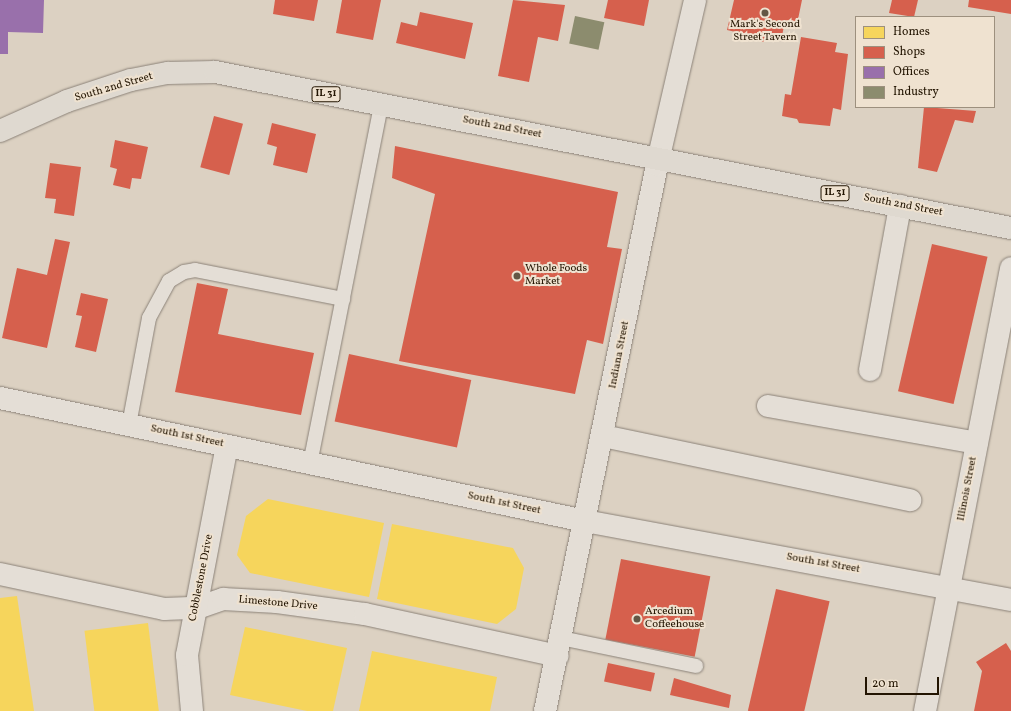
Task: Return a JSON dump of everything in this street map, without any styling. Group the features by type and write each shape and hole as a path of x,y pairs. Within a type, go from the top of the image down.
{"main road":[{"name":"South 2nd Street","path":"0,131 67,101 168,73 215,72 1011,228"}],"street":[{"name":"Indiana Street","path":"545,711 659,159 695,0"},
{"path":"870,370 900,206"},
{"name":"Illinois Street","path":"925,711 1011,268"},
{"name":"South 1st Street","path":"0,398 585,521 949,587 1011,600"},
{"path":"768,406 977,443"},
{"path":"603,436 910,500"},
{"name":"Cobblestone Drive","path":"192,711 187,655 197,608 226,446"},
{"name":"Limestone Drive","path":"0,574 164,609 197,608 223,599 277,602 365,614 559,647"}],"lane":[{"path":"310,464 381,105"},
{"path":"129,425 149,318 169,281 195,270 343,298"},
{"path":"559,647 696,666"}],"building: Homes":[{"path":"268,499 384,523 369,597 250,573 237,555 246,516"},
{"path":"392,524 513,548 524,568 516,609 497,624 377,599"},
{"path":"17,596 34,711 0,711 0,598"},
{"path":"148,623 159,711 94,711 84,631"},
{"path":"245,627 347,648 333,711 307,711 230,695"},
{"path":"372,651 497,677 490,711 359,711"}],"building: Shops":[{"path":"275,0 318,0 314,21 273,14"},
{"path":"342,0 381,0 373,40 336,33"},
{"path":"513,0 565,5 558,41 538,37 529,82 498,76"},
{"path":"608,0 649,0 644,26 604,18"},
{"name":"Mark's Second Street Tavern","path":"734,0 802,0 796,29 784,26 782,36 766,33 764,42 743,37 744,34 727,30"},
{"path":"892,0 918,0 914,16 889,13"},
{"path":"969,0 1011,0 1011,14 968,7"},
{"path":"420,12 473,23 465,59 396,43 401,22 417,26"},
{"path":"801,37 837,43 835,52 848,54 841,110 833,108 830,126 799,123 797,119 782,116 785,94 791,95"},
{"path":"924,108 976,111 973,123 955,120 937,172 918,168"},
{"path":"214,116 243,124 229,175 200,167"},
{"path":"272,123 316,134 307,173 273,165 277,147 267,144"},
{"path":"115,140 148,147 141,179 132,178 130,189 113,185 117,169 110,167"},
{"name":"Whole Foods Market","path":"395,146 618,192 607,247 622,249 603,344 587,340 575,394 399,361 435,194 392,178"},
{"path":"50,163 81,167 74,216 54,213 56,199 45,198"},
{"path":"55,239 70,242 47,348 2,338 17,268 47,275"},
{"path":"932,244 988,257 954,404 898,391"},
{"path":"197,283 228,289 218,334 314,353 301,415 175,392"},
{"path":"81,293 108,299 96,352 75,347 82,316 76,315"},
{"path":"349,354 471,380 457,447 335,421"},
{"name":"Arcedium Coffeehouse","path":"621,559 710,576 695,657 605,639"},
{"path":"776,589 830,601 804,711 748,711"},
{"path":"1006,643 1011,651 1011,711 974,711 982,671 976,662"},
{"path":"608,663 655,673 651,692 604,682"},
{"path":"674,678 731,695 729,708 670,695"}],"building: Offices":[{"path":"0,0 44,0 43,33 8,32 8,54 0,54"}],"building: Industry":[{"path":"575,16 604,22 599,50 569,43"}],"place":[{"name":"Mark's Second Street Tavern","path":"765,13"},
{"name":"Whole Foods Market","path":"517,276"},
{"name":"Arcedium Coffeehouse","path":"637,619"}]}
